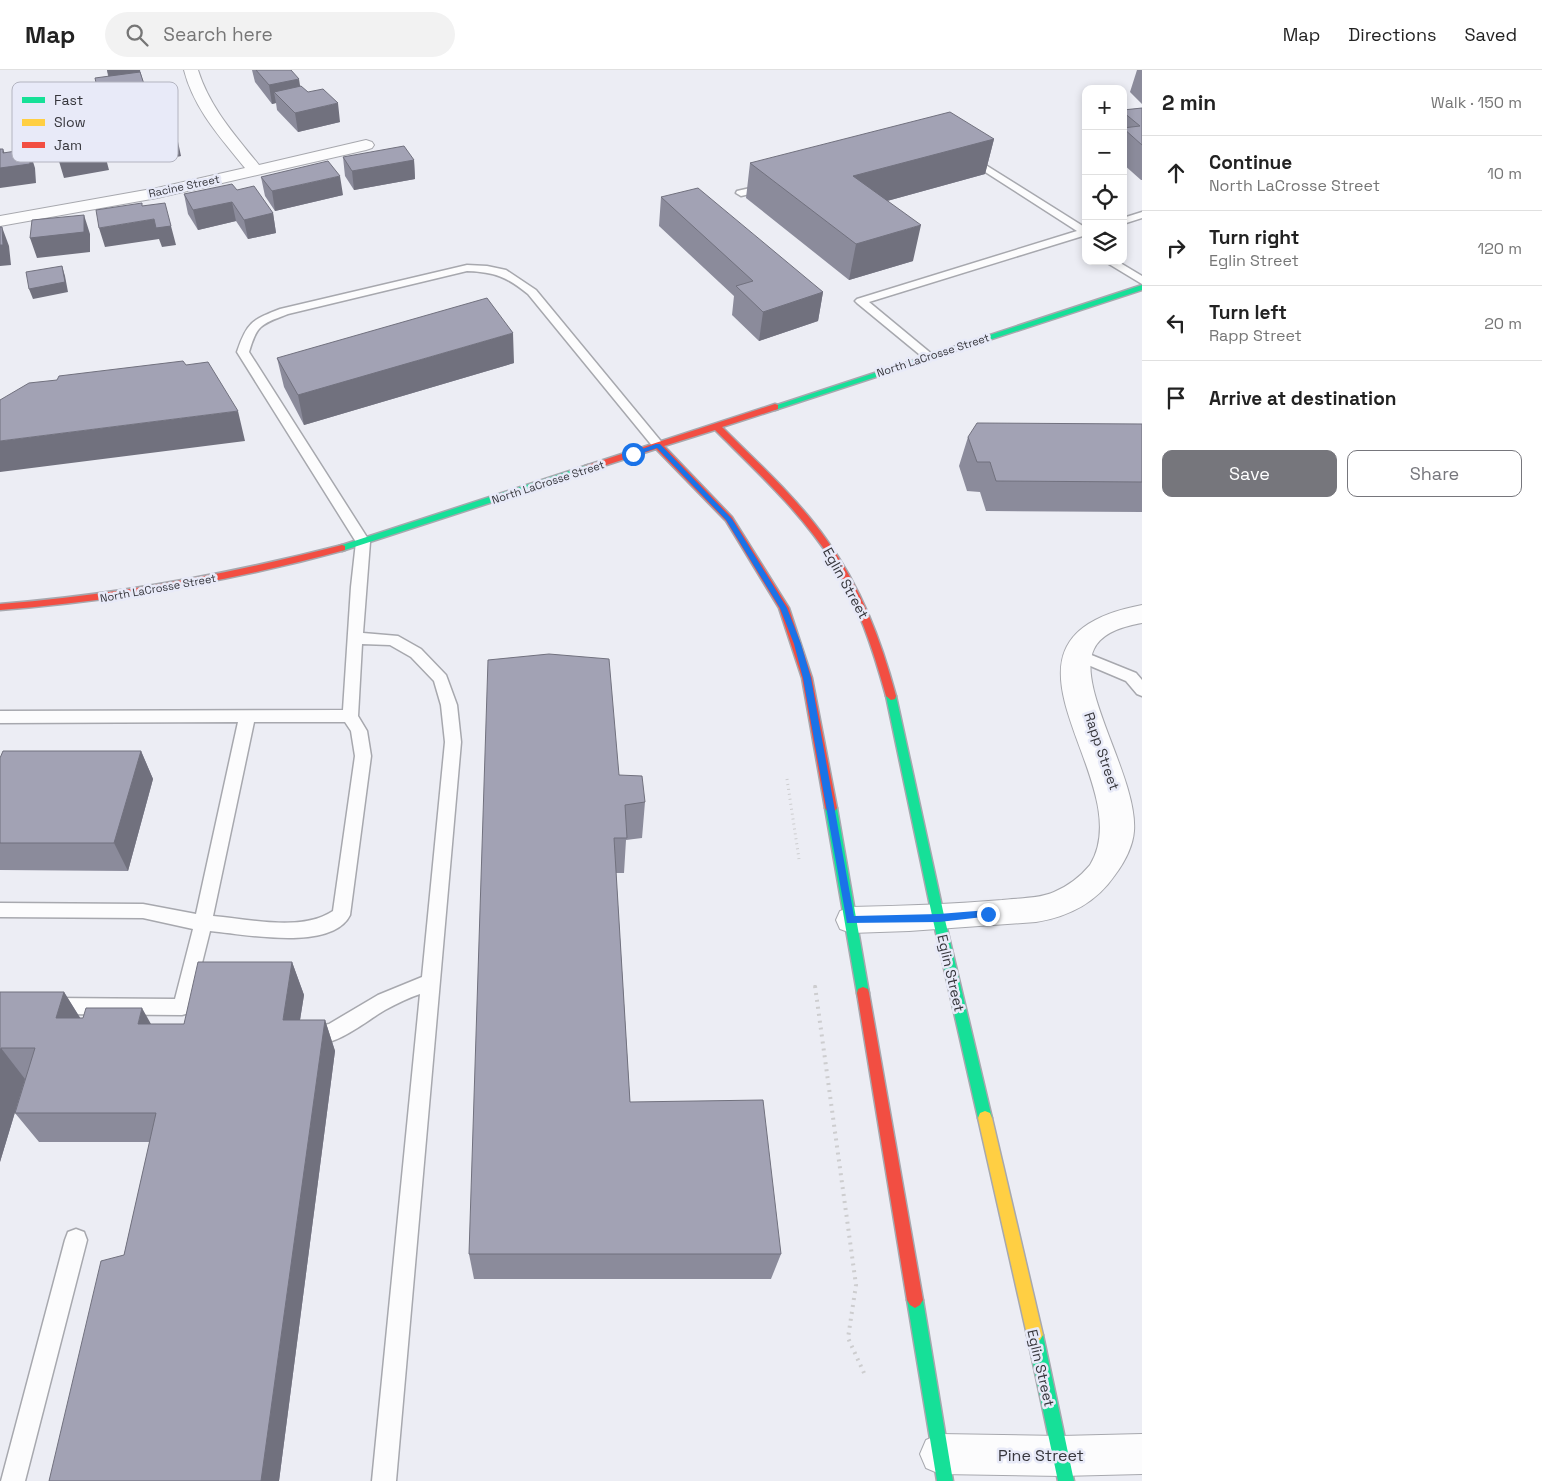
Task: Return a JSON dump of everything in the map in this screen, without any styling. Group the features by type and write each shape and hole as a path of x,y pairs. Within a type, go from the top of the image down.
{"street":[{"path":"192,70 194,84 206,107 255,170"},
{"name":"Racine Street","path":"0,221 157,192 366,145"},
{"name":"North LaCrosse Street","path":"0,607 72,602 187,585 300,560 363,542 1142,287"},
{"name":"Eglin Street","path":"716,426 762,473 822,540 848,580 867,620 883,664 896,713 939,918 1063,1468"},
{"path":"658,445 729,519 784,608 807,678 850,920 942,1468"},
{"name":"Rapp Street","path":"850,920 939,918 1040,909 1065,902 1087,887 1102,872 1113,855 1120,835 1116,790 1081,690 1077,672 1079,655 1086,639 1100,626 1116,618 1142,614"},
{"name":"Pine Street","path":"942,1468 1063,1468 1142,1454"}],"lane":[{"path":"961,153 1082,230"},
{"path":"741,193 780,184"},
{"path":"1126,220 1142,215"},
{"path":"929,357 861,301 1082,233"},
{"path":"1070,238 1082,245"},
{"path":"1116,265 1142,281"},
{"path":"0,910 143,910 203,923 294,931 325,926 341,915 363,756 359,731 350,716 363,542 243,352 248,336 258,322 284,311 468,268 492,268 512,276 532,292 658,445"},
{"path":"355,638 393,640 416,654 441,679 449,705 453,742 384,1481"},
{"path":"1079,655 1131,677 1142,690"},
{"path":"0,717 350,716"},
{"path":"38,1006 185,1014 247,717"},
{"path":"297,1036 324,1036 343,1028 370,1009 406,990 430,982"},
{"path":"13,1481 76,1240"}],"path":[{"path":"786,772 799,859"},
{"path":"815,985 856,1285 848,1338 864,1373"}],"building":[{"path":"256,70 291,70 299,79 269,85"},
{"path":"140,72 143,82 96,82 95,78"},
{"path":"301,86 308,92 323,89 338,103 295,113 274,92"},
{"path":"1142,108 1142,145 1127,132 1127,128 1140,126 1127,115 1127,110"},
{"path":"950,112 994,139 853,176 921,225 856,244 750,163"},
{"path":"404,146 414,160 352,171 343,157"},
{"path":"0,149 3,149 3,153 12,152 12,162 30,162 30,164 0,168"},
{"path":"328,161 340,176 272,191 261,177"},
{"path":"232,184 237,190 254,186 273,213 244,220 232,202 193,210 184,194"},
{"path":"698,188 823,292 763,312 736,286 753,281 661,197"},
{"path":"142,203 142,206 165,203 171,226 156,228 154,219 99,228 96,210"},
{"path":"84,215 84,232 30,238 32,220"},
{"path":"0,227 2,227 3,245 0,245"},
{"path":"62,266 65,282 29,289 26,272"},
{"path":"487,298 513,333 298,395 277,358"},
{"path":"183,361 186,365 208,362 238,411 0,441 0,400 29,383 57,380 59,376"},
{"path":"977,423 1142,424 1142,482 996,481 990,462 977,462 968,437"},
{"path":"549,654 609,659 619,775 642,776 645,802 625,805 627,838 614,838 630,1102 763,1100 781,1254 469,1254 488,660"},
{"path":"3,751 141,751 114,843 0,843 0,758"},
{"path":"198,962 292,962 283,1020 325,1020 261,1481 49,1481 101,1261 124,1255 156,1113 15,1113 35,1048 1,1048 0,1052 0,992 64,992 56,1018 83,1018 86,1008 142,1008 138,1024 184,1024"}],"traffic: fast":[{"path":"775,407 1142,287"},
{"path":"342,548 588,468"},
{"path":"891,696 939,920 985,1118"},
{"path":"831,808 863,993"},
{"path":"915,1300 945,1481"},
{"path":"1035,1335 1066,1481"}],"traffic: slow":[{"path":"985,1118 1035,1335"}],"traffic: jam":[{"path":"588,468 775,407"},
{"path":"716,426 764,473 794,506 835,559 845,575 869,625 891,696"},
{"path":"658,445 729,519 784,608 807,678 831,808"},
{"path":"0,607 86,599 172,586 257,569 342,548"},
{"path":"863,993 915,1300"}],"route":[{"path":"633,454 658,445 702,489 729,519 784,608 807,678 850,920 939,918 988,914"}]}
